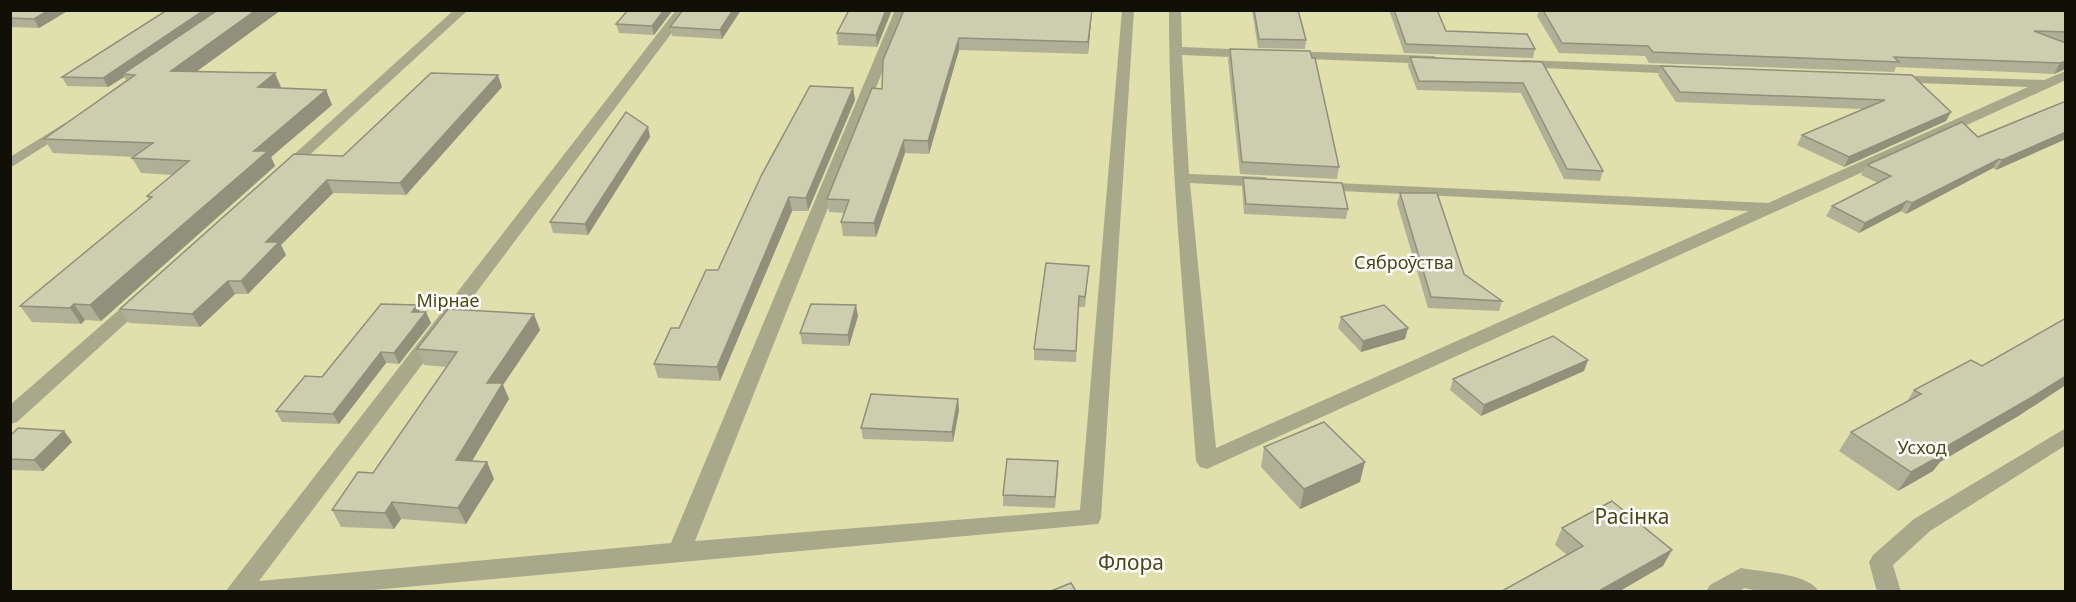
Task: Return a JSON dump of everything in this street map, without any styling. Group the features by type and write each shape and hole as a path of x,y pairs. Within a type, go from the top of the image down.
{"lane":[{"path":"276,178 462,10"},
{"path":"237,591 683,10"},
{"path":"679,550 901,10"},
{"path":"244,591 679,550 1090,518 1128,10"},
{"path":"1175,10 1175,51 1183,178 1207,461 2066,75"},
{"path":"1175,51 1449,61"},
{"path":"1509,63 1700,70"},
{"path":"1879,77 2046,83"},
{"path":"10,164 79,117"},
{"path":"1183,178 1279,183"},
{"path":"1302,184 1768,207"},
{"path":"10,417 152,290"},
{"path":"1889,591 1881,562 1922,525 2066,435"},
{"path":"1718,591 1740,578 1807,591"}],"green space":[{"path":"10,11 2065,11 2065,591 11,591"}],"building":[{"path":"10,10 49,10 34,19 10,18"},
{"path":"167,10 204,10 103,78 62,77"},
{"path":"218,10 256,10 171,71 275,73 258,87 326,90 254,151 268,151 90,305 74,304 70,308 20,306 152,197 147,196 189,161 132,158 153,143 44,139 135,75 123,74"},
{"path":"628,10 664,10 652,26 616,24"},
{"path":"683,10 733,10 720,30 670,27"},
{"path":"849,10 886,10 876,35 837,33"},
{"path":"904,10 1092,10 1088,42 959,38 928,141 904,140 874,223 841,222 849,200 827,199 872,88 882,89 883,60"},
{"path":"1254,10 1298,10 1306,40 1259,39"},
{"path":"1394,10 1437,10 1446,31 1527,34 1535,49 1406,44"},
{"path":"1543,10 2066,10 2066,32 2034,31 2066,43 2066,61 2060,63 1894,57 1899,62 1653,52 1648,46 1562,43"},
{"path":"1230,49 1310,51 1312,58 1315,58 1339,167 1242,162"},
{"path":"1410,57 1542,62 1603,171 1567,169 1523,83 1419,81"},
{"path":"1661,66 1912,75 1951,112 1849,157 1802,135 1885,100 1680,92"},
{"path":"431,73 498,75 400,183 327,180 266,242 279,242 241,281 228,281 192,314 120,309 294,154 343,156"},
{"path":"810,86 853,88 806,198 789,197 717,367 654,364 671,328 679,328 706,270 718,270 761,176"},
{"path":"2066,101 2066,132 2002,160 1999,159 1912,203 1907,201 1865,223 1832,206 1891,176 1867,165 1962,122 1978,137"},
{"path":"626,112 648,127 585,224 550,222"},
{"path":"1243,178 1342,183 1348,209 1246,204"},
{"path":"1400,193 1437,193 1464,274 1502,301 1431,297"},
{"path":"1046,263 1089,266 1085,297 1079,296 1076,351 1034,349"},
{"path":"381,304 417,305 412,312 426,312 394,353 381,352 333,414 276,411 305,376 322,377"},
{"path":"811,304 856,305 848,335 800,333"},
{"path":"1384,305 1408,328 1363,341 1341,317"},
{"path":"448,309 534,314 487,383 503,383 456,460 487,462 458,508 392,502 385,513 332,510 358,472 373,473 457,352 417,349"},
{"path":"2066,318 2066,376 1942,449 1947,452 1911,472 1851,432 1921,394 1914,390 1971,360 1982,366"},
{"path":"1553,336 1588,360 1484,405 1453,379"},
{"path":"871,394 958,399 952,432 861,428"},
{"path":"1324,422 1365,462 1304,489 1264,447"},
{"path":"18,428 64,431 34,460 10,459 10,436"},
{"path":"1007,459 1058,461 1055,497 1003,495"},
{"path":"1612,501 1672,550 1599,591 1502,591 1583,546 1562,528"},
{"path":"1071,583 1076,591 1051,591"}],"park label":[{"name":"Сяброўства","path":"1404,262"},
{"name":"Мірнае","path":"448,300"},
{"name":"Усход","path":"1922,447"},
{"name":"Расінка","path":"1632,516"},
{"name":"Флора","path":"1131,562"}]}
